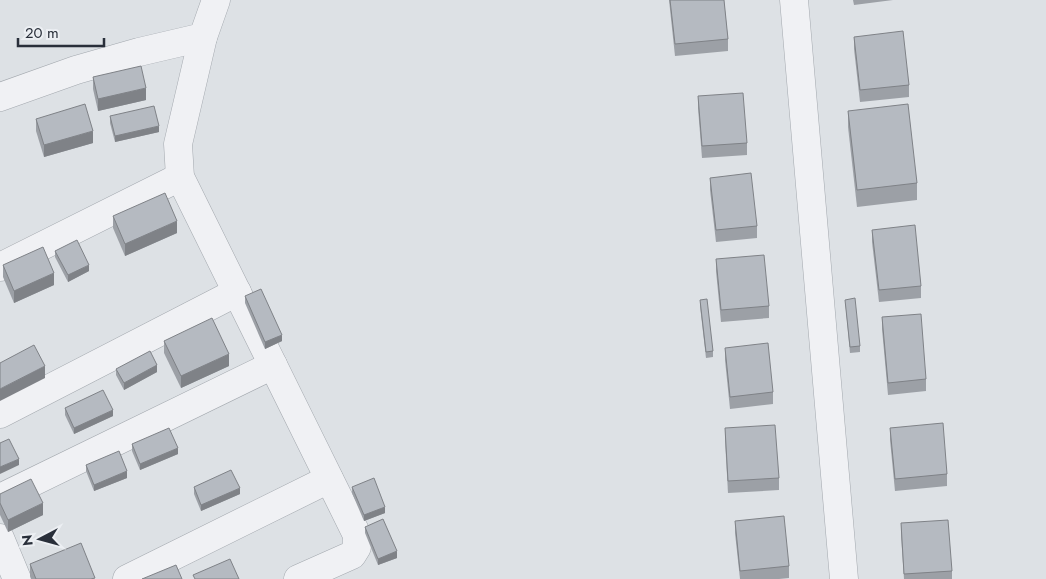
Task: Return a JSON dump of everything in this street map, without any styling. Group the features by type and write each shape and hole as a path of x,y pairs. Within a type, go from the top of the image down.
{"street":[{"path":"216,0 203,37 178,144 180,177 357,535 358,547 352,555 298,579"},
{"path":"794,0 844,579"},
{"path":"0,97 76,70 139,52 203,37"},
{"path":"0,267 180,177"},
{"path":"0,414 237,292"},
{"path":"0,498 273,365"},
{"path":"126,579 329,478"},
{"path":"0,538 17,579"}],"building":[{"path":"670,0 724,0 728,39 675,44"},
{"path":"903,31 909,85 860,90 854,37"},
{"path":"141,66 146,88 98,99 93,77"},
{"path":"743,93 747,143 702,146 698,96"},
{"path":"85,104 93,131 44,145 36,119"},
{"path":"908,104 917,183 857,190 848,111"},
{"path":"154,106 159,126 115,136 110,116"},
{"path":"751,173 757,226 716,230 710,178"},
{"path":"165,193 177,221 125,244 113,216"},
{"path":"915,225 921,286 879,290 872,230"},
{"path":"77,240 89,265 68,275 55,251"},
{"path":"43,247 54,273 14,291 3,265"},
{"path":"764,255 769,306 721,310 716,259"},
{"path":"261,289 282,335 265,342 245,296"},
{"path":"855,298 860,346 850,347 845,300"},
{"path":"707,299 713,351 706,352 700,300"},
{"path":"921,314 926,379 888,383 882,317"},
{"path":"212,318 229,354 181,376 164,341"},
{"path":"768,343 773,392 730,397 725,348"},
{"path":"34,345 45,366 0,389 0,363"},
{"path":"150,351 157,365 124,383 116,369"},
{"path":"103,390 113,410 74,428 65,408"},
{"path":"943,423 947,474 895,479 890,428"},
{"path":"775,425 779,478 728,481 725,428"},
{"path":"169,428 178,448 140,464 132,444"},
{"path":"9,439 19,459 0,467 0,443"},
{"path":"119,451 127,471 94,485 86,465"},
{"path":"231,470 240,488 201,505 194,487"},
{"path":"374,478 385,507 364,515 352,487"},
{"path":"31,479 43,503 8,520 0,503 0,494"},
{"path":"784,516 789,566 740,571 735,521"},
{"path":"383,519 397,551 378,559 365,527"},
{"path":"948,520 952,571 904,574 901,523"},
{"path":"81,543 95,578 36,579 30,564"},
{"path":"230,559 239,579 195,579 193,575"},
{"path":"176,565 182,579 142,579"}]}
